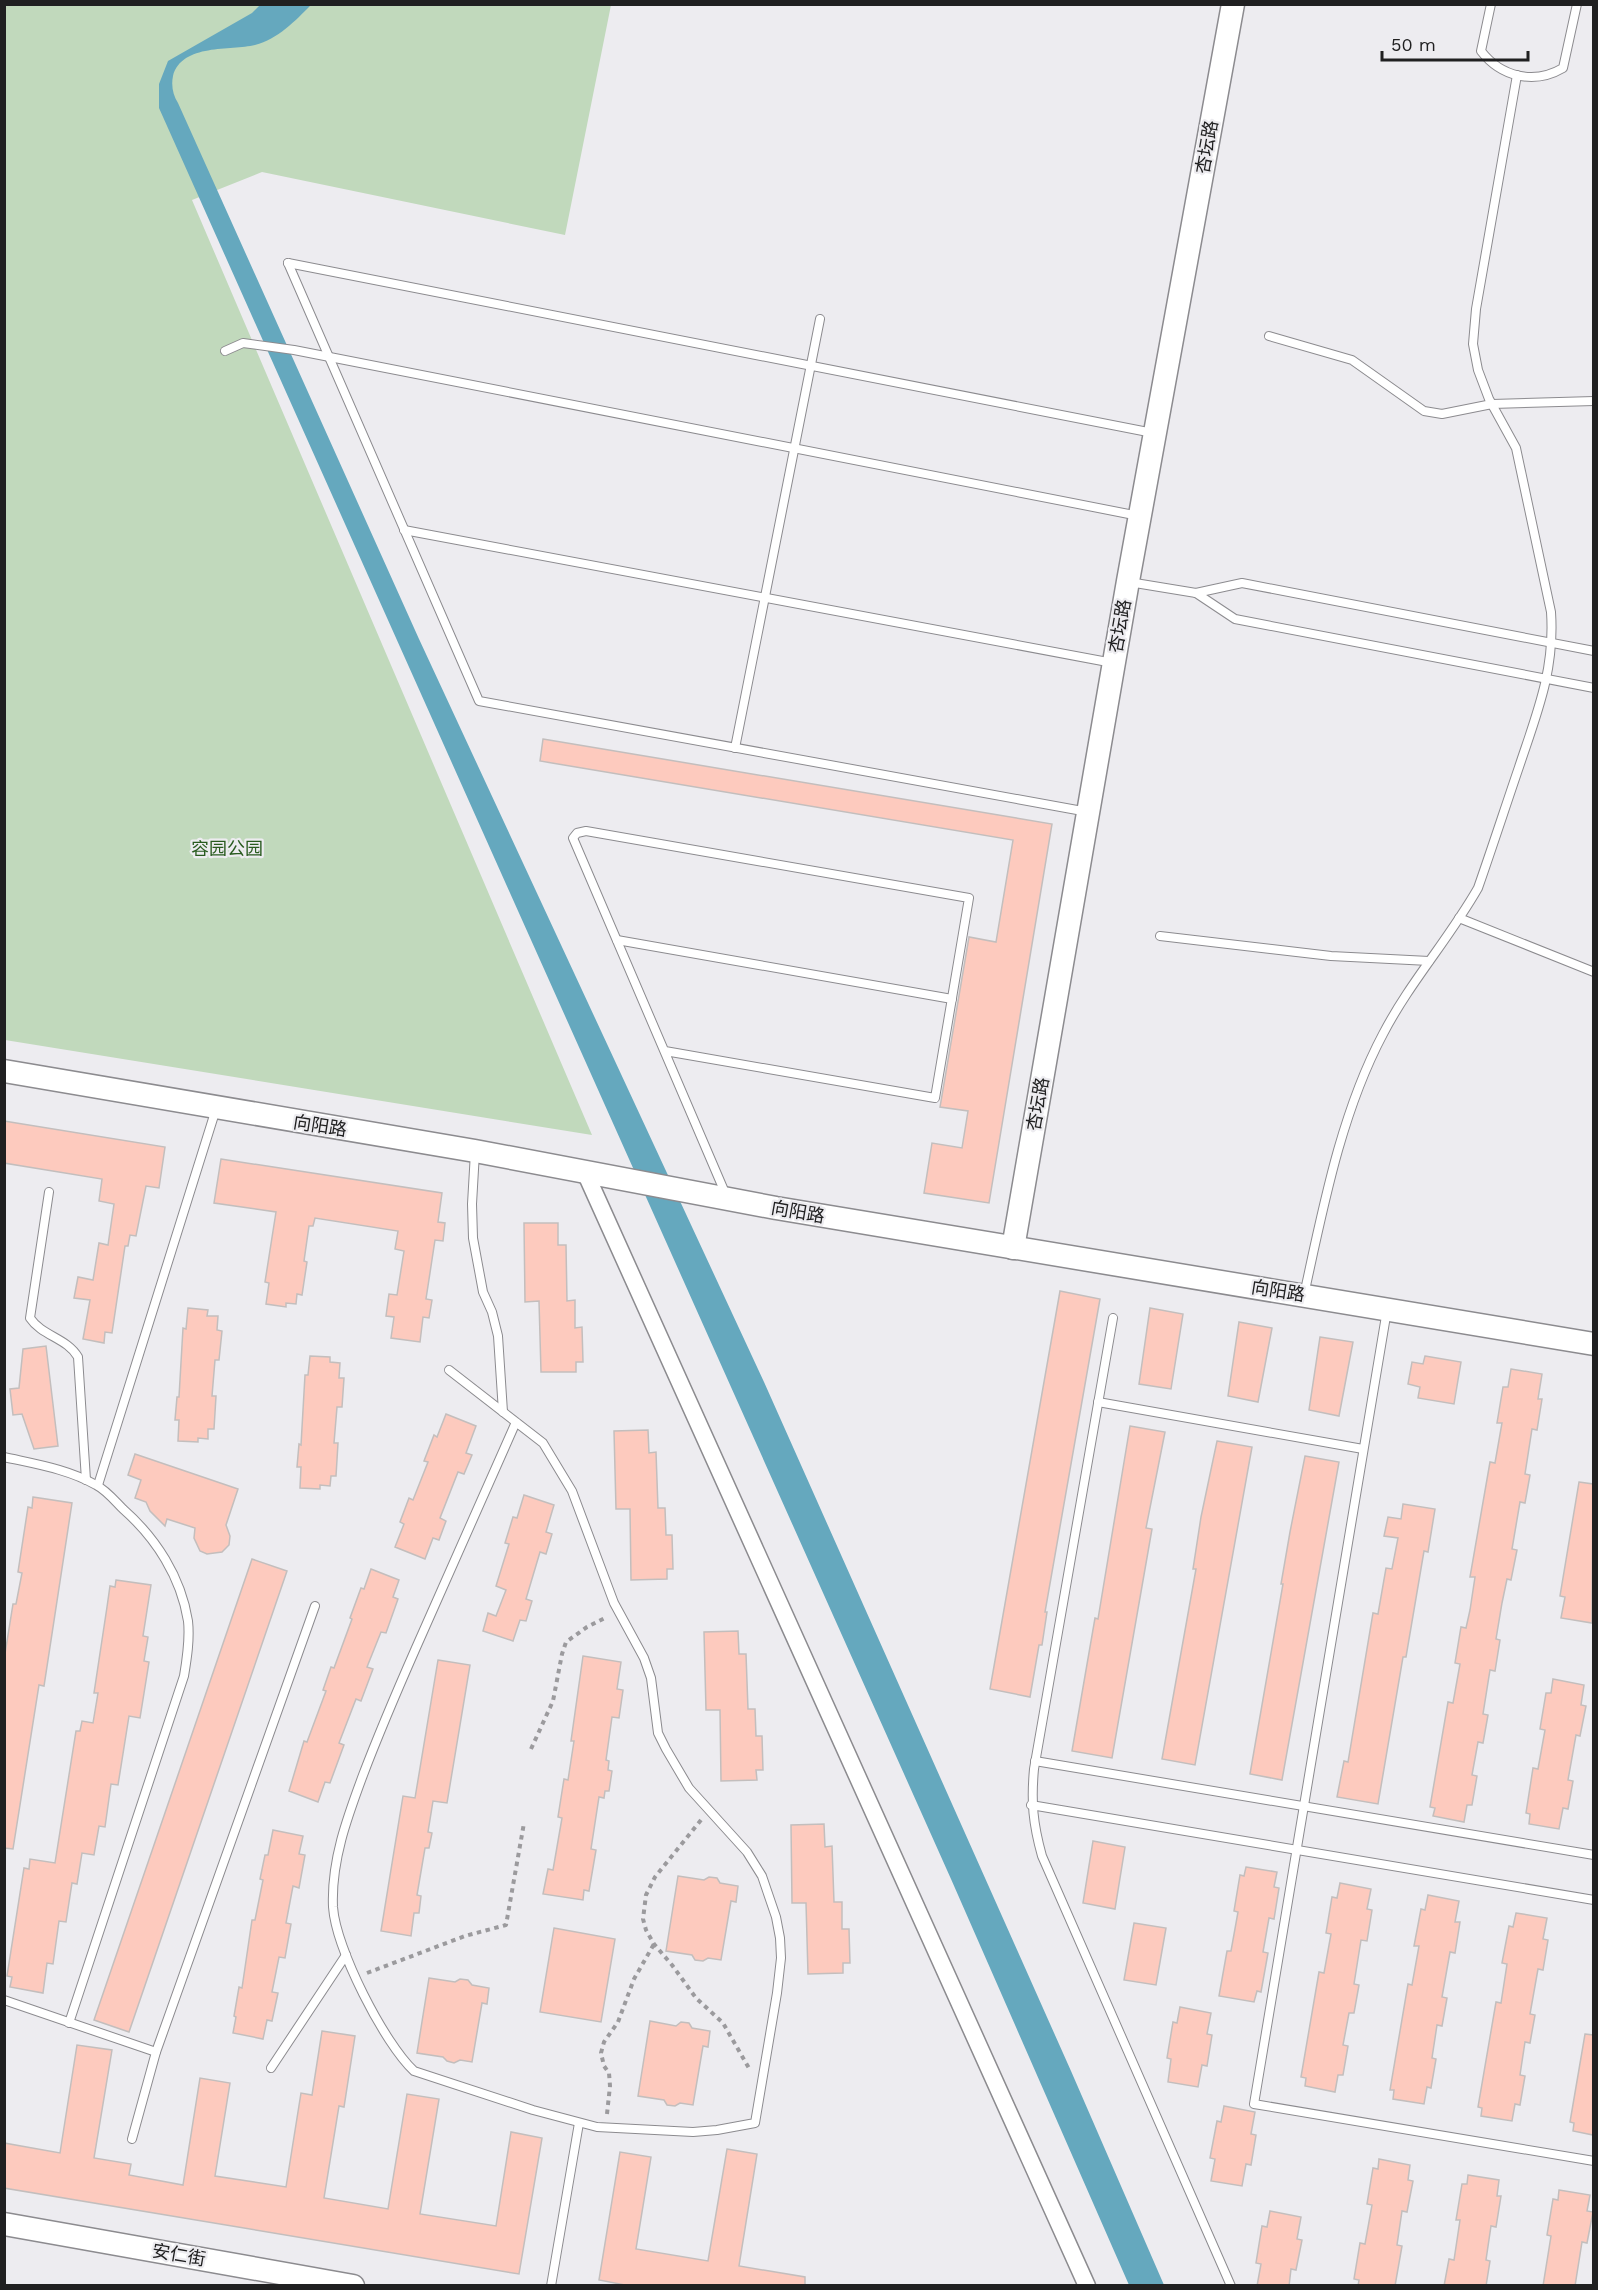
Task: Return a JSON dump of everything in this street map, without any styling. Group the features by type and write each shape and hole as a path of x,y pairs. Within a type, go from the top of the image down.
{"street":[{"name":"杏坛路","path":"1013,1248 1128,581 1233,4"},
{"name":"向阳路","path":"4,1071 216,1109 475,1151 728,1199 1013,1248 1593,1344"},
{"path":"585,1172 1087,2286"},
{"name":"安仁街","path":"4,2224 353,2286"}],"lane":[{"path":"1491,4 1481,51 1491,64 1517,75 1549,76 1563,68 1576,4"},
{"path":"1304,1296 1322,1212 1363,1076 1383,1034 1407,993 1460,918 1478,888 1543,697 1547,679 1552,643 1551,612 1516,448 1492,404 1478,370 1473,344 1476,309 1517,75"},
{"path":"1088,813 479,701 288,263 1155,434"},
{"path":"735,748 820,319"},
{"path":"1269,336 1352,360 1424,411 1442,414 1492,404 1593,401"},
{"path":"225,351 243,343 294,350 1140,516"},
{"path":"404,530 1114,663"},
{"path":"1128,581 1196,593 1242,583 1593,651"},
{"path":"1196,593 1235,619 1593,688"},
{"path":"665,1051 935,1098 969,898 586,831 577,833 573,838 728,1199"},
{"path":"1460,918 1593,972"},
{"path":"1160,936 1331,956 1429,961"},
{"path":"617,940 952,999"},
{"path":"98,1485 216,1109"},
{"path":"475,1151 473,1238 483,1292 492,1312 498,1336 503,1412"},
{"path":"49,1192 30,1318 37,1328 72,1347 78,1357 86,1480"},
{"path":"1387,1310 1254,2104 1593,2161"},
{"path":"1113,1318 1035,1761 1031,1805 1042,1856 1231,2286"},
{"path":"449,1370 503,1412 516,1422 543,1443 573,1491 619,1611 644,1658 651,1677 658,1733 689,1788 747,1852 762,1876 780,1938 777,1993 755,2123 693,2132 605,2128 579,2123 414,2071 402,2060 355,1978 337,1930 333,1906 337,1858 343,1829 383,1721 516,1422"},
{"path":"1098,1402 1364,1449"},
{"path":"4,1457 68,1472 98,1485 136,1521 164,1555 181,1594 188,1622 188,1647 184,1676 69,2023"},
{"path":"132,2139 156,2052 315,1606"},
{"path":"1035,1761 1593,1855"},
{"path":"1031,1805 1593,1899"},
{"path":"271,2067 346,1955"},
{"path":"4,2000 156,2052"},
{"path":"551,2286 579,2123"}],"path":[{"path":"531,1749 553,1701 566,1642 587,1627 619,1611"},
{"path":"709,1811 655,1877 646,1895 643,1918 646,1930 654,1944 696,1998 723,2023 760,2090"},
{"path":"355,1978 454,1939 506,1925 524,1823"},
{"path":"605,2128 610,2086 609,2073 604,2066 601,2053 604,2042 618,2022 634,1979 654,1944"}],"green space":[{"name":"容园公园","path":"4,5 611,5 565,235 262,172 192,200 592,1135 5,1040"}],"water":[{"path":"260,5 311,5 286,29 263,42 245,47 208,50 186,58 178,65 173,76 172,87 175,97 419,639 764,1382 1164,2285 1129,2285 951,1879 159,108 159,84 168,61 252,13"}],"building":[{"path":"543,739 1052,824 989,1203 924,1193 932,1143 962,1148 968,1111 940,1107 969,937 996,942 1013,840 540,761"},
{"path":"4,1121 165,1147 159,1188 146,1186 136,1236 130,1235 128,1246 125,1246 112,1333 105,1332 104,1343 83,1339 90,1300 74,1298 78,1277 93,1280 99,1243 108,1245 114,1204 99,1201 102,1179 4,1163"},
{"path":"221,1159 442,1193 438,1222 445,1223 443,1241 435,1240 426,1299 432,1300 429,1318 423,1317 420,1342 391,1338 394,1317 386,1316 389,1294 397,1295 404,1251 395,1249 398,1231 315,1218 313,1226 309,1226 302,1295 297,1294 296,1304 286,1303 286,1307 266,1304 269,1283 265,1282 276,1212 214,1203"},
{"path":"524,1223 558,1223 558,1245 566,1245 567,1301 575,1300 575,1328 582,1327 583,1362 576,1362 576,1372 541,1372 539,1301 525,1302"},
{"path":"1060,1291 1100,1299 1045,1612 1047,1612 1042,1645 1039,1645 1030,1697 990,1689"},
{"path":"188,1308 208,1310 207,1316 218,1316 217,1330 222,1331 219,1360 215,1360 212,1396 216,1396 214,1429 208,1429 208,1439 198,1438 198,1442 178,1441 179,1420 175,1420 177,1397 179,1397 183,1328 186,1329"},
{"path":"1150,1308 1183,1314 1171,1389 1139,1384"},
{"path":"1239,1322 1272,1328 1258,1402 1228,1396"},
{"path":"1320,1337 1353,1342 1339,1416 1309,1410"},
{"path":"46,1346 58,1446 34,1449 22,1414 13,1415 10,1389 19,1388 23,1349"},
{"path":"310,1356 330,1357 330,1362 340,1363 339,1378 344,1378 342,1407 337,1407 334,1443 338,1443 336,1476 331,1476 330,1486 320,1485 320,1489 300,1488 301,1467 297,1467 299,1444 301,1445 305,1375 308,1375"},
{"path":"1425,1356 1461,1362 1454,1404 1418,1398 1420,1387 1408,1384 1412,1362 1423,1364"},
{"path":"1511,1369 1542,1374 1538,1399 1542,1399 1537,1430 1532,1429 1525,1474 1530,1475 1525,1503 1520,1502 1512,1549 1517,1550 1511,1580 1507,1579 1502,1603 1496,1639 1500,1640 1495,1671 1490,1670 1483,1714 1488,1715 1483,1743 1478,1742 1472,1775 1477,1776 1472,1805 1467,1805 1464,1822 1433,1816 1435,1808 1430,1807 1448,1702 1453,1703 1460,1664 1455,1663 1461,1627 1466,1628 1470,1610 1475,1577 1470,1577 1490,1462 1495,1463 1502,1423 1497,1423 1503,1387 1508,1387"},
{"path":"446,1414 476,1426 466,1453 472,1455 464,1474 458,1472 440,1518 446,1521 439,1540 433,1538 425,1559 395,1547 404,1524 400,1522 409,1498 413,1500 428,1462 424,1461 434,1435 437,1437"},
{"path":"1130,1426 1165,1432 1146,1528 1152,1529 1112,1758 1072,1751 1095,1618 1098,1619"},
{"path":"648,1430 649,1453 656,1452 658,1508 665,1508 666,1535 672,1535 673,1569 667,1569 667,1579 631,1580 630,1509 616,1509 614,1431"},
{"path":"1217,1441 1252,1447 1195,1765 1162,1759 1196,1569 1193,1569 1201,1517"},
{"path":"135,1454 238,1489 226,1525 230,1536 229,1545 222,1552 207,1554 200,1551 194,1538 195,1528 167,1519 165,1526 150,1511 146,1502 135,1498 141,1480 128,1475"},
{"path":"1305,1456 1339,1462 1282,1780 1250,1774 1283,1584 1281,1584"},
{"path":"1579,1482 1593,1484 1592,1623 1561,1618 1565,1597 1560,1596"},
{"path":"524,1495 554,1505 546,1532 552,1534 546,1554 540,1552 526,1599 532,1601 526,1621 520,1620 513,1641 483,1631 488,1613 496,1616 506,1590 496,1586 509,1544 505,1543 513,1517 517,1518"},
{"path":"33,1497 72,1503 44,1686 39,1685 13,1849 4,1848 4,1660 13,1604 16,1604 22,1573 18,1572 28,1507 32,1508"},
{"path":"1403,1504 1435,1509 1428,1552 1424,1551 1406,1657 1403,1657 1378,1804 1337,1797 1344,1761 1348,1762 1373,1613 1378,1614 1386,1568 1392,1569 1398,1538 1384,1536 1388,1517 1401,1519"},
{"path":"252,1559 287,1571 129,2032 94,2020"},
{"path":"371,1569 399,1580 393,1597 398,1599 386,1633 381,1632 367,1667 373,1669 361,1701 356,1699 339,1743 344,1745 330,1783 325,1782 318,1802 289,1791 304,1741 307,1742 326,1691 323,1690 331,1667 334,1668 361,1588 364,1589"},
{"path":"116,1580 151,1585 143,1636 148,1637 144,1661 149,1662 140,1718 129,1716 118,1785 111,1784 105,1827 99,1826 94,1855 82,1853 77,1884 72,1883 66,1922 59,1921 53,1964 47,1963 43,1993 10,1987 12,1977 7,1976 24,1868 29,1869 30,1859 55,1863 76,1731 80,1731 82,1721 93,1723 98,1693 94,1693 110,1586 115,1587"},
{"path":"738,1631 739,1654 746,1654 748,1709 755,1709 756,1736 762,1736 763,1770 756,1770 757,1780 721,1781 720,1710 706,1710 704,1632"},
{"path":"583,1656 621,1662 617,1689 623,1690 619,1718 612,1717 606,1760 609,1761 608,1770 612,1771 609,1791 605,1791 604,1798 599,1797 591,1849 596,1850 589,1891 584,1890 583,1900 543,1894 548,1869 553,1870 562,1818 558,1817 564,1779 568,1780"},
{"path":"438,1660 470,1665 447,1803 433,1801 428,1832 432,1833 429,1848 425,1848 417,1895 421,1896 419,1913 414,1913 411,1936 381,1931 403,1796 415,1798"},
{"path":"1553,1679 1584,1685 1581,1705 1586,1706 1580,1736 1576,1735 1568,1780 1573,1781 1568,1809 1563,1808 1559,1829 1529,1824 1530,1814 1526,1813 1533,1768 1538,1769 1545,1730 1540,1729 1546,1693 1551,1693"},
{"path":"824,1824 825,1847 832,1846 834,1902 842,1902 842,1929 849,1929 850,1963 843,1963 843,1973 808,1974 806,1903 792,1903 791,1825"},
{"path":"273,1830 303,1836 299,1854 305,1855 299,1888 293,1886 286,1923 291,1924 285,1958 279,1957 272,1992 278,1993 272,2021 267,2020 263,2039 233,2033 236,2017 234,2016 239,1987 242,1988 252,1920 255,1920 263,1880 260,1879"},
{"path":"1093,1841 1125,1847 1115,1909 1083,1903"},
{"path":"1246,1867 1277,1872 1274,1887 1279,1888 1274,1919 1269,1918 1263,1952 1268,1953 1261,1992 1257,1991 1254,2002 1219,1996 1227,1951 1231,1951 1238,1912 1234,1911 1240,1875 1244,1876"},
{"path":"678,1876 704,1880 709,1877 717,1878 720,1883 738,1886 736,1902 731,1901 721,1960 708,1958 703,1961 695,1960 692,1955 666,1951"},
{"path":"1340,1883 1371,1889 1367,1909 1372,1910 1367,1941 1361,1940 1354,1984 1359,1985 1354,2013 1349,2013 1343,2045 1348,2046 1343,2075 1338,2075 1335,2092 1305,2086 1306,2078 1301,2077 1319,1972 1324,1973 1331,1934 1326,1933 1332,1897 1337,1898"},
{"path":"1428,1895 1459,1901 1455,1922 1460,1922 1455,1953 1450,1952 1442,1997 1447,1998 1442,2026 1437,2025 1432,2058 1436,2059 1431,2088 1427,2087 1424,2104 1393,2099 1394,2090 1390,2090 1408,1984 1412,1985 1419,1946 1414,1946 1421,1909 1425,1910"},
{"path":"1516,1913 1547,1918 1543,1939 1548,1940 1543,1970 1538,1969 1530,2014 1535,2015 1530,2043 1525,2042 1520,2075 1525,2076 1520,2105 1515,2104 1512,2121 1481,2116 1482,2108 1478,2107 1496,2002 1501,2003 1507,1964 1502,1963 1509,1926 1513,1927"},
{"path":"1134,1923 1166,1928 1156,1985 1124,1980"},
{"path":"554,1928 615,1939 601,2022 540,2012"},
{"path":"429,1978 455,1982 460,1979 468,1980 472,1985 489,1988 487,2004 482,2003 472,2062 460,2060 454,2063 443,2057 417,2053"},
{"path":"1180,2007 1211,2013 1207,2034 1212,2035 1207,2066 1202,2065 1198,2087 1168,2082 1171,2059 1167,2058 1173,2022 1177,2023"},
{"path":"650,2021 676,2026 681,2022 689,2023 692,2028 710,2031 708,2047 703,2046 693,2105 680,2103 675,2106 667,2105 664,2100 638,2096"},
{"path":"322,2031 355,2036 344,2107 339,2106 324,2198 388,2209 407,2094 439,2099 420,2214 496,2226 511,2132 542,2138 519,2274 4,2188 4,2143 60,2153 77,2045 112,2050 94,2158 131,2164 129,2175 183,2185 200,2078 230,2083 215,2176 286,2187 301,2093 312,2095"},
{"path":"1585,2034 1593,2035 1593,2135 1573,2131 1574,2123 1570,2122"},
{"path":"1224,2106 1255,2112 1251,2134 1256,2135 1251,2165 1246,2164 1242,2186 1211,2181 1215,2159 1210,2158 1217,2121 1221,2122"},
{"path":"727,2149 757,2154 739,2266 805,2277 805,2286 630,2286 599,2280 620,2152 651,2157 636,2249 708,2261"},
{"path":"1379,2159 1410,2165 1408,2180 1413,2181 1407,2212 1402,2211 1397,2245 1402,2246 1395,2286 1358,2286 1359,2280 1354,2279 1360,2243 1365,2244 1372,2205 1367,2204 1373,2168 1378,2169"},
{"path":"1468,2175 1499,2180 1497,2196 1501,2196 1496,2227 1491,2226 1486,2260 1490,2261 1486,2286 1444,2286 1449,2259 1454,2260 1460,2220 1456,2220 1462,2184 1467,2184"},
{"path":"1559,2190 1590,2195 1587,2211 1593,2212 1587,2243 1582,2242 1575,2286 1543,2286 1551,2236 1547,2235 1553,2199 1558,2200"},
{"path":"1270,2211 1301,2217 1297,2239 1302,2240 1296,2270 1291,2269 1289,2286 1257,2286 1261,2264 1256,2263 1262,2226 1267,2227"}]}
